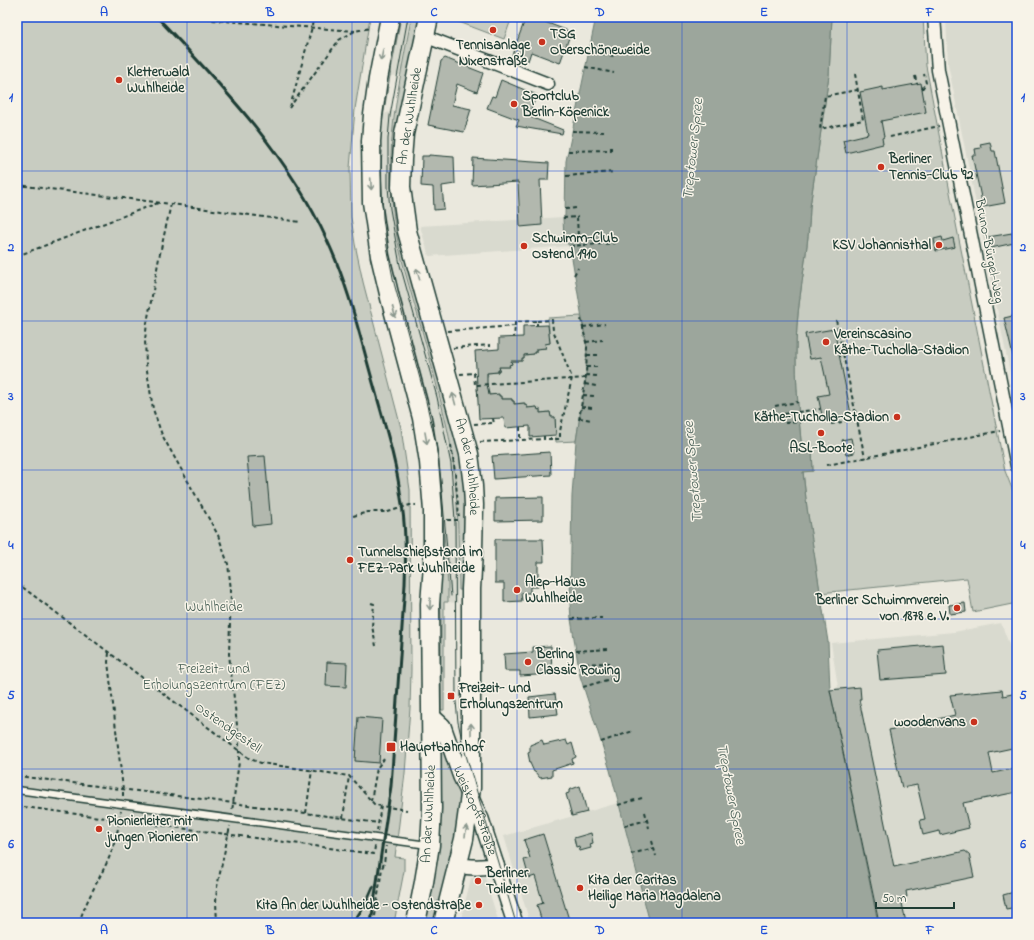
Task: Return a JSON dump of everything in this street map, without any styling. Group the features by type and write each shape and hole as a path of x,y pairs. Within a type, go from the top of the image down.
{"main road":[{"name":"An der Wuhlheide","path":"390,17 378,79 373,115 371,141 372,195 380,256 418,399 426,440 433,511 433,565 430,604 432,808 430,845 416,923"},
{"name":"An der Wuhlheide","path":"429,17 404,134 401,188 407,231 471,464 474,529 471,589 470,796 464,839 443,923"}],"street":[{"name":"Bruno-Bürgel-Weg","path":"934,17 936,54 948,124 1017,466"},
{"path":"424,37 548,84"},
{"name":"Weiskopffstraße","path":"431,715 443,726 461,777 481,819 515,923"},
{"name":"Weiskopffstraße","path":"458,865 470,868 483,868 496,865"}],"lane":[{"path":"17,790 430,845"}],"path":[{"path":"206,17 212,20 355,31 372,28"},
{"path":"313,17 312,27 289,108 339,40 355,31"},
{"path":"605,17 626,20"},
{"path":"589,51 614,56"},
{"path":"585,67 614,73"},
{"path":"855,74 864,120 820,128 825,96 857,90"},
{"path":"922,89 926,83 924,74"},
{"path":"915,76 917,84"},
{"path":"576,112 608,114"},
{"path":"890,137 948,124"},
{"path":"572,130 604,132"},
{"path":"568,151 611,150 611,144"},
{"path":"566,176 614,172"},
{"path":"17,185 158,202 300,222"},
{"path":"17,256 158,202"},
{"path":"171,204 147,323 145,340 146,364 154,409 162,435 218,535 228,564 231,590 229,654 239,750 239,762 233,803"},
{"path":"565,209 577,208"},
{"path":"563,218 577,217 578,237"},
{"path":"570,246 616,243"},
{"path":"574,275 578,268"},
{"path":"581,319 586,342 586,376 579,419 592,420"},
{"path":"537,320 537,326"},
{"path":"479,442 544,437 560,439 560,431 572,378 553,330 552,320 514,322 514,337"},
{"path":"836,320 865,458"},
{"path":"583,328 605,324"},
{"path":"447,331 515,326"},
{"path":"586,342 603,340"},
{"path":"452,348 490,346 490,350"},
{"path":"586,355 600,355"},
{"path":"586,367 598,367"},
{"path":"459,374 474,373 475,385 597,376"},
{"path":"585,384 596,386"},
{"path":"583,394 594,396"},
{"path":"775,406 798,402"},
{"path":"582,406 593,408"},
{"path":"784,414 820,409"},
{"path":"473,424 494,423 493,418"},
{"path":"831,424 857,419"},
{"path":"785,423 800,422"},
{"path":"520,427 520,440"},
{"path":"827,465 1009,429"},
{"path":"451,444 459,520"},
{"path":"353,516 368,512 388,512 410,505 416,505"},
{"name":"Ostendgestell","path":"17,583 250,759 261,763 349,776"},
{"path":"371,603 374,604 372,626 376,646"},
{"path":"571,619 602,618"},
{"path":"576,651 609,648"},
{"path":"79,923 86,903 110,855 115,841 123,804 123,789 108,653"},
{"path":"578,664 609,663"},
{"path":"584,687 617,677"},
{"path":"601,742 633,731"},
{"path":"371,801 377,768 384,759"},
{"path":"306,813 312,770"},
{"path":"17,776 378,823"},
{"path":"349,776 374,805 407,810"},
{"path":"343,818 349,776"},
{"path":"618,805 642,798"},
{"path":"17,806 374,854 381,806"},
{"path":"645,812 649,828"},
{"path":"217,923 217,887 231,818"},
{"path":"624,826 647,820"},
{"path":"374,923 382,868 385,861 384,857 387,839"},
{"path":"652,841 656,856"},
{"path":"631,854 654,848"}],"shaded area":[{"path":"401,17 411,19 400,75 390,76"},
{"path":"946,17 1017,17 1017,408 948,64"},
{"path":"395,110 391,141 390,173 394,218 404,268 448,429 455,473 458,526 458,603 448,602 440,485 435,446 383,233 379,178 381,130 384,114"},
{"path":"563,217 564,241 570,246 429,256 420,226"},
{"path":"1001,623 1017,665 1017,923 878,923 830,690 838,687 831,643 954,632"},
{"name":"Kita der Caritas Heilige Maria Magdalena","path":"618,803 649,921 644,923 530,923 504,836"},
{"name":"Kita An der Wuhlheide - Ostendstraße","path":"471,878 485,878 499,923 460,923"}],"green space":[{"name":"Wuhlheide","path":"17,17 370,17 355,109 350,168 351,217 363,282 401,428 410,490 410,708 405,773 395,857 404,858 404,871 394,923 17,923"},
{"path":"395,17 401,17 381,130 379,178 383,231 378,210 381,92"},
{"name":"Tennisanlage Nixenstraße","path":"452,17 512,17 504,39 451,19"},
{"name":"Käthe-Tucholla-Stadion","path":"832,17 923,17 926,66 957,229 1005,471 1017,501 1017,603 973,612 967,578 820,593 803,471 813,471 812,450 802,451 797,388 796,341 810,207 829,75"},
{"path":"411,19 422,22 396,153 465,466 466,590 459,590 456,488 451,447 433,370 402,258 393,215 391,178 392,132"},
{"path":"383,231 422,398 383,233"},
{"path":"581,316 587,348 586,378 576,441 556,442 555,417 551,417 550,412 540,413 540,410 538,410 537,407 527,408 527,405 524,403 514,404 512,399 501,399 499,395 489,395 489,392 477,391 477,379 486,378 486,376 488,376 487,373 498,372 498,370 500,370 499,367 509,367 509,365 512,364 511,361 522,361 524,355 534,354 536,349 546,348 545,344 550,343 548,318"},
{"path":"435,446 439,471 448,585 448,602 444,602 444,710 441,709 441,620"},
{"path":"439,737 464,800 437,923 421,923"}],"water":[{"name":"Treptower Spree","path":"596,17 832,17 829,75 810,207 808,237 798,310 796,341 797,388 802,451 812,450 813,471 803,472 807,508 828,642 830,690 878,923 650,923 610,770 580,676 570,604 572,496 576,441 586,378 587,348 570,246 564,241 563,217 565,216 566,161"}],"building":[{"name":"TSG Oberschöneweide","path":"526,17 532,17 571,32 560,63 531,52 528,61 512,55"},
{"path":"445,58 483,73 477,92 457,84 452,105 471,109 464,132 428,125 441,61"},
{"name":"Sportclub Berlin-Köpenick","path":"501,80 537,95 528,116 563,130 562,134 516,126 519,120 487,108 492,96 495,97"},
{"path":"921,83 926,112 881,121 884,137 882,138 883,144 846,153 843,140 868,134 860,92 883,87 883,90"},
{"path":"990,142 992,151 995,151 1005,203 983,207 972,155 976,155 975,149 981,148 980,144"},
{"path":"429,155 454,157 455,184 442,186 444,209 434,210 433,187 421,186 422,156"},
{"path":"473,158 549,163 548,180 540,180 542,225 520,227 518,182 472,185"},
{"path":"1012,233 1014,243 991,248 988,237"},
{"path":"942,237 943,241 953,238 955,247 936,251 934,239"},
{"path":"1017,315 1017,356 1013,356 1004,318"},
{"path":"548,325 550,343 545,344 546,348 536,349 534,354 524,355 522,361 511,361 512,364 509,365 510,367 499,367 500,370 498,370 498,372 487,373 487,384 489,395 499,394 501,399 512,399 514,404 525,403 527,408 537,407 538,410 540,409 540,413 550,412 551,417 555,417 556,435 530,437 530,426 505,428 504,418 479,419 475,351 499,349 499,338 523,337 523,326"},
{"path":"834,329 851,414 823,420 818,396 829,394 821,357 810,359 805,334"},
{"path":"851,438 854,453 846,455 842,440"},
{"path":"550,452 551,475 494,479 492,456"},
{"path":"265,456 271,524 253,526 247,457"},
{"path":"543,497 543,520 495,521 495,498"},
{"path":"495,539 543,539 544,562 538,562 538,587 530,587 530,593 521,593 522,601 504,602 504,583 495,583"},
{"name":"Berliner Schwimmverein von 1878 e. V.","path":"965,603 966,612 950,614 949,605"},
{"path":"943,644 946,675 880,680 877,650"},
{"name":"Berling Classic Rowing","path":"551,646 552,674 520,676 520,671 505,671 504,654 533,652 533,647"},
{"path":"327,662 347,663 346,687 326,686"},
{"path":"860,687 861,699 859,699 894,867 965,851 969,854 974,877 906,891 907,897 901,898 906,923 879,923 830,690"},
{"path":"1002,690 1003,696 1017,693 1017,747 989,753 993,773 1017,768 1017,792 963,803 969,828 940,835 939,831 923,835 920,820 925,819 917,785 902,788 889,730 955,715 950,695"},
{"path":"555,694 558,714 530,717 529,697"},
{"path":"358,717 382,719 379,763 355,761"},
{"path":"542,740 544,745 566,740 568,745 572,743 576,757 572,759 573,763 552,770 552,776 540,778 534,772 528,753 530,752 530,745"},
{"path":"580,786 587,812 572,816 566,794 569,793 569,790"},
{"path":"591,833 593,843 590,844 591,848 580,851 579,846 576,847 574,838"},
{"path":"543,834 570,923 549,923 548,920 542,922 537,905 543,903 535,876 529,878 524,860 530,858 524,840"},
{"path":"1014,892 1017,907 1006,909 1003,895"}],"tram line":[{"path":"408,17 390,116 388,139 388,187 390,209 400,265 437,397 451,464 455,520 456,702 458,722 463,745 516,923"},
{"path":"382,151 381,167 383,218 387,247 394,283 425,397 436,444 441,480 451,596"}],"railway":[{"path":"157,17 205,68 251,122 293,178 311,209 335,258 348,294 393,456 404,520 405,584 391,786 371,923"},
{"path":"353,923 366,903 373,887"}],"place":[{"name":"Tennisanlage Nixenstraße","path":"493,30"},
{"name":"TSG Oberschöneweide","path":"542,42"},
{"name":"Kletterwald Wuhlheide","path":"119,80"},
{"name":"Sportclub Berlin-Köpenick","path":"514,104"},
{"name":"Berliner Tennis-Club '92","path":"881,167"},
{"name":"KSV Johannisthal","path":"939,245"},
{"name":"Schwimm-Club Ostend 1910","path":"524,246"},
{"name":"Vereinscasino Käthe-Tucholla-Stadion","path":"826,342"},
{"name":"Käthe-Tucholla-Stadion","path":"897,417"},
{"name":"ASL-Boote","path":"821,433"},
{"name":"Tunnelschießstand im FEZ-Park Wuhlheide","path":"350,560"},
{"name":"Alep-Haus Wuhlheide","path":"517,590"},
{"name":"Berliner Schwimmverein von 1878 e. V.","path":"957,608"},
{"name":"Berling Classic Rowing","path":"528,662"},
{"name":"Freizeit- und Erholungszentrum","path":"451,696"},
{"name":"woodenvans","path":"974,722"},
{"name":"Hauptbahnhof","path":"391,747"},
{"name":"Pionierleiter mit jungen Pionieren","path":"99,829"},
{"name":"Berliner Toilette","path":"478,881"},
{"name":"Kita der Caritas Heilige Maria Magdalena","path":"580,888"},
{"name":"Kita An der Wuhlheide - Ostendstraße","path":"479,905"}],"park label":[{"name":"Freizeit- und Erholungszentrum (FEZ)","path":"214,678"}]}
